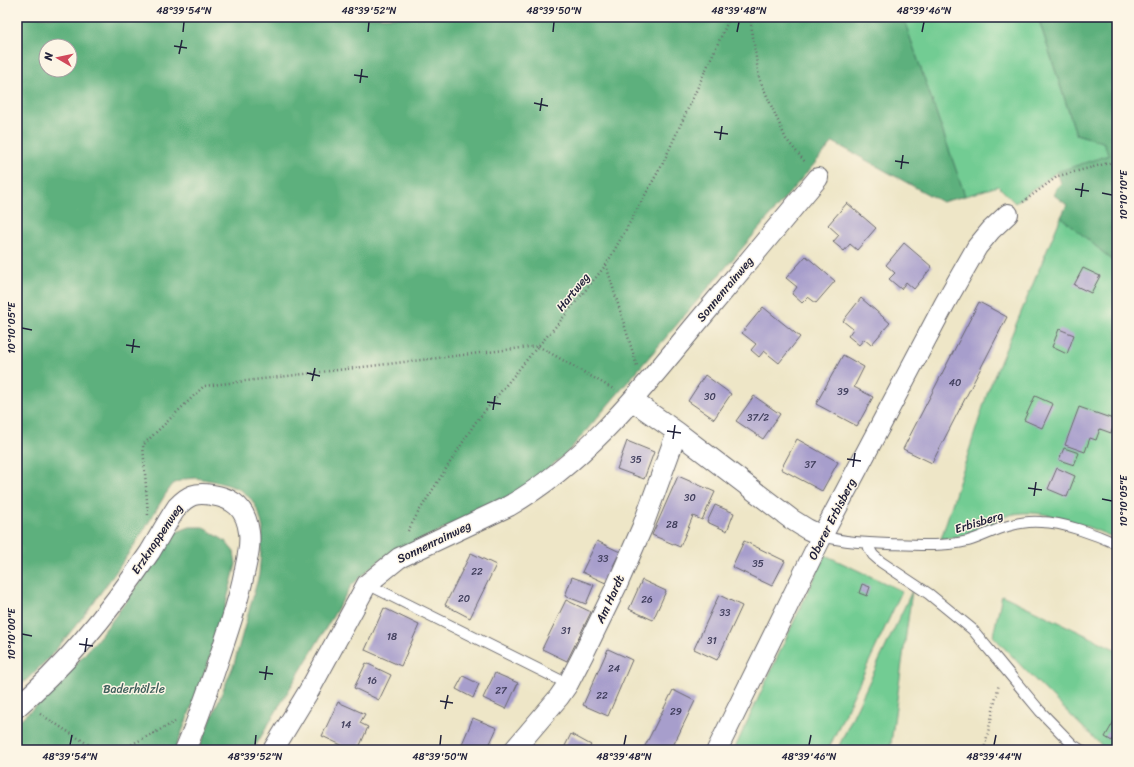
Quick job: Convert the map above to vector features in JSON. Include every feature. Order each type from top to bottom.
[{"type":"street","name":"Sonnenrainweg","points":[[273,750],[310,689],[367,584],[399,558],[509,506],[529,494],[540,487],[575,457],[605,429],[638,394],[818,178]]},
{"type":"street","name":"Oberer Erbisberg","points":[[717,750],[822,536],[942,310],[977,247],[991,230],[1008,214]]},
{"type":"street","points":[[638,394],[677,432],[791,519],[822,536]]},
{"type":"street","name":"Am Hardt","points":[[514,750],[568,684],[614,592],[642,528],[677,432]]},
{"type":"street","name":"Erzknappenweg","points":[[26,709],[36,689],[68,657],[96,624],[133,575],[151,550],[177,507],[188,497],[200,494],[218,496],[228,499],[243,511],[250,532],[250,546],[235,610],[197,720],[185,750]]},
{"type":"lane","name":"Erbisberg","points":[[822,536],[839,540],[869,543],[927,545],[957,543],[979,538],[1002,528],[1017,524],[1051,522],[1117,544]]},
{"type":"lane","points":[[869,543],[869,548],[873,555],[881,562],[929,594],[972,629],[1040,710],[1073,745],[1081,750]]},
{"type":"lane","points":[[367,584],[568,684]]},
{"type":"path","name":"Hartweg","points":[[399,558],[406,534],[415,518],[475,423],[606,265],[663,163],[730,17]]},
{"type":"path","points":[[750,17],[759,78],[786,140],[818,178]]},
{"type":"path","points":[[1008,214],[1058,176],[1117,161]]},
{"type":"path","points":[[606,265],[638,394]]},
{"type":"path","points":[[148,520],[143,445],[204,386],[538,346],[638,394]]},
{"type":"path","points":[[984,750],[997,690],[1004,666]]},
{"type":"path","points":[[26,709],[97,750]]},
{"type":"path","points":[[122,750],[175,722]]},
{"type":"green space","points":[[17,17],[903,17],[965,196],[942,202],[833,142],[567,453],[517,494],[383,558],[351,586],[253,750],[198,750],[234,664],[259,575],[263,528],[259,513],[252,500],[241,490],[213,481],[196,478],[184,479],[173,484],[118,569],[82,618],[48,659],[17,689]]},
{"type":"green space","points":[[903,17],[1038,17],[1076,134],[1103,142],[1109,155],[1057,172],[1015,203],[998,186],[965,196]]},
{"type":"green space","points":[[1038,17],[1117,17],[1117,264],[1061,217],[1067,205],[1054,195],[1056,188],[1061,183],[1057,172],[1109,155],[1103,142],[1076,134]]},
{"type":"green space","points":[[1061,217],[1117,264],[1117,539],[1065,519],[1036,513],[1022,513],[1001,518],[975,533],[941,539],[988,391]]},
{"type":"green space","name":"Baderhölzle","points":[[190,527],[203,527],[225,541],[234,552],[236,564],[221,623],[205,672],[175,750],[17,750],[17,722],[43,700],[101,635],[174,533]]},
{"type":"green space","points":[[825,555],[902,591],[828,750],[734,750]]},
{"type":"green space","points":[[912,591],[890,750],[837,750]]},
{"type":"green space","points":[[1002,595],[1117,650],[1117,750],[1106,750],[993,636]]},
{"type":"building","points":[[847,203],[876,228],[857,250],[850,244],[844,251],[833,242],[839,235],[828,225]]},
{"type":"building","points":[[904,243],[932,267],[914,289],[906,282],[901,289],[889,279],[895,273],[886,265]]},
{"type":"building","points":[[806,256],[835,281],[816,303],[808,297],[802,303],[792,294],[797,287],[786,278]]},
{"type":"building","points":[[1083,268],[1100,276],[1091,293],[1074,285]]},
{"type":"building","points":[[861,298],[890,323],[871,345],[864,339],[859,345],[848,336],[853,329],[843,321]]},
{"type":"building","points":[[979,302],[1007,317],[932,463],[903,449]]},
{"type":"building","points":[[763,307],[800,337],[779,363],[764,351],[759,357],[751,350],[756,344],[742,333]]},
{"type":"building","points":[[1059,329],[1074,335],[1067,354],[1052,347]]},
{"type":"building","points":[[843,355],[864,367],[854,387],[873,397],[857,426],[816,404]]},
{"type":"building","points":[[705,375],[731,394],[714,419],[688,401]]},
{"type":"building","points":[[754,396],[780,414],[763,439],[736,421]]},
{"type":"building","points":[[1035,396],[1053,404],[1042,428],[1024,420]]},
{"type":"building","points":[[1079,407],[1116,420],[1111,433],[1100,429],[1096,440],[1090,438],[1085,452],[1065,445]]},
{"type":"building","points":[[797,439],[838,462],[822,491],[781,469]]},
{"type":"building","points":[[627,441],[654,452],[644,479],[617,469]]},
{"type":"building","points":[[1064,448],[1079,453],[1074,465],[1059,460]]},
{"type":"building","points":[[1057,468],[1075,476],[1067,497],[1048,489]]},
{"type":"building","points":[[678,476],[715,492],[702,520],[693,516],[680,547],[652,535]]},
{"type":"building","points":[[715,505],[734,513],[727,531],[707,522]]},
{"type":"building","points":[[597,541],[620,552],[613,566],[618,568],[610,585],[582,572]]},
{"type":"building","points":[[744,541],[785,561],[772,586],[732,567]]},
{"type":"building","points":[[471,553],[496,565],[470,618],[445,605]]},
{"type":"building","points":[[572,577],[594,585],[586,604],[565,596]]},
{"type":"building","points":[[642,580],[666,591],[653,620],[629,609]]},
{"type":"building","points":[[862,584],[870,587],[867,596],[859,593]]},
{"type":"building","points":[[719,595],[742,606],[717,660],[694,649]]},
{"type":"building","points":[[566,600],[591,612],[567,661],[542,649]]},
{"type":"building","points":[[384,608],[419,625],[401,666],[365,650]]},
{"type":"building","points":[[608,649],[632,660],[608,716],[583,705]]},
{"type":"building","points":[[366,663],[391,675],[379,700],[354,688]]},
{"type":"building","points":[[495,673],[518,683],[506,709],[483,698]]},
{"type":"building","points":[[463,676],[479,684],[473,698],[456,689]]},
{"type":"building","points":[[673,690],[695,701],[671,750],[643,750]]},
{"type":"building","points":[[338,702],[365,714],[360,723],[368,727],[358,750],[352,750],[322,736]]},
{"type":"building","points":[[1117,716],[1117,732],[1112,741],[1105,737]]},
{"type":"building","points":[[473,718],[497,728],[487,750],[475,750],[462,744]]},
{"type":"building","points":[[571,734],[591,745],[588,750],[563,750]]}]
